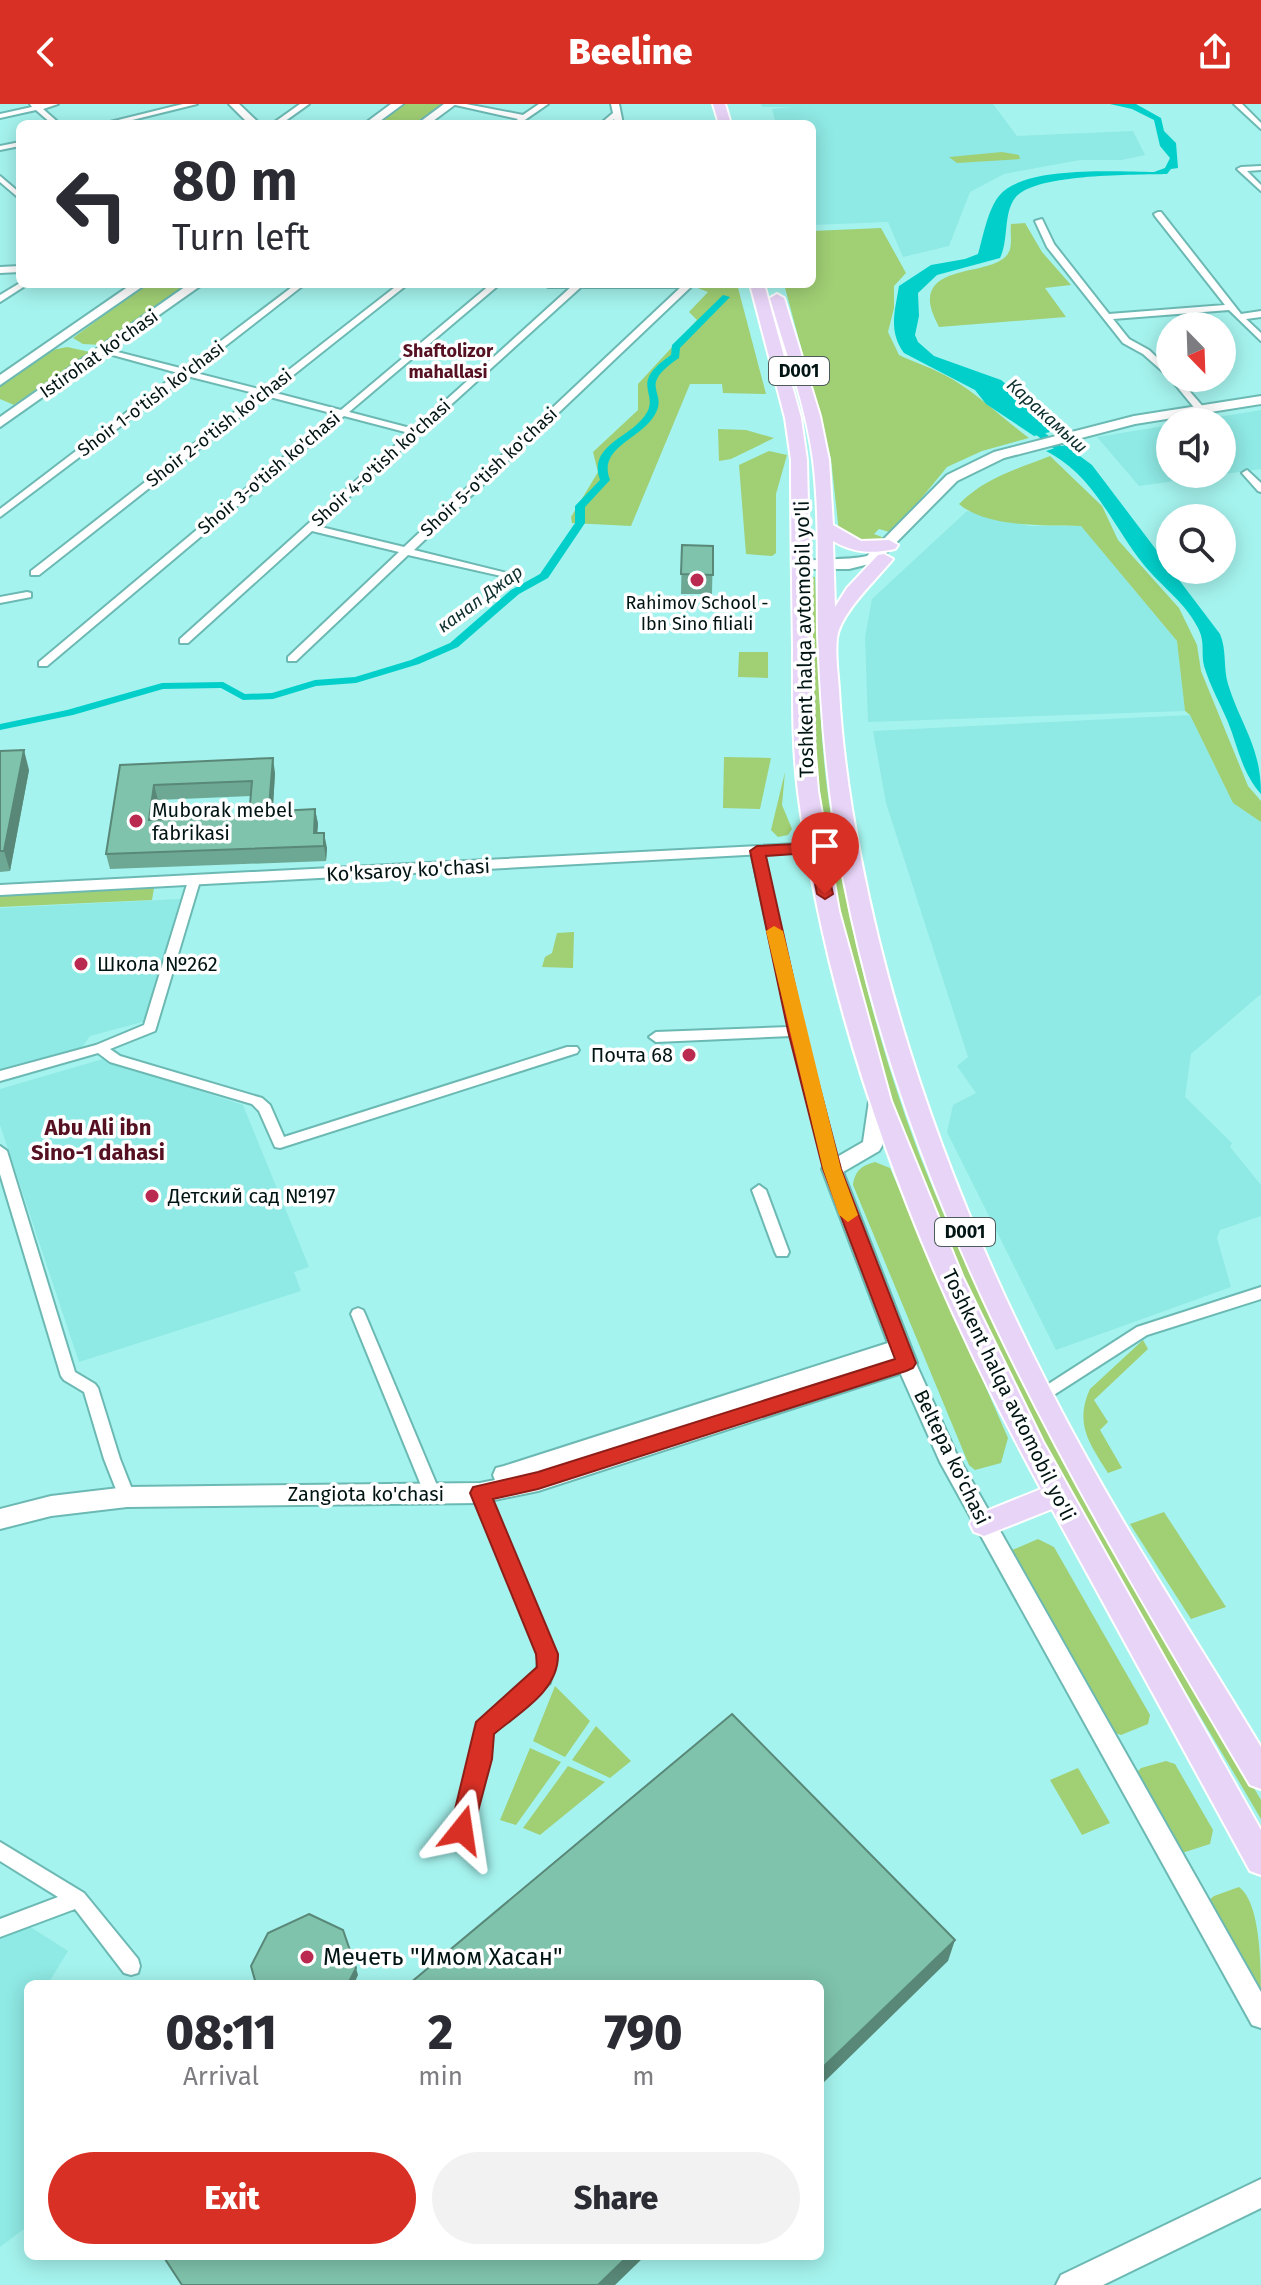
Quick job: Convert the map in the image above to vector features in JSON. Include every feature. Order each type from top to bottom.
[{"type":"highway","name":"Toshkent halqa avtomobil yo'li","points":[[758,288],[793,418],[799,460],[804,749],[816,848],[848,993],[879,1101],[901,1162],[951,1278],[1057,1495],[1261,1860]]},
{"type":"highway","name":"Toshkent halqa avtomobil yo'li","points":[[774,288],[812,416],[821,460],[833,733],[840,803],[883,1000],[928,1142],[984,1276],[1041,1396],[1093,1491],[1261,1775]]},
{"type":"highway","points":[[799,460],[821,460]]},
{"type":"highway","points":[[825,527],[854,545],[887,552],[853,592],[829,634]]},
{"type":"highway","points":[[984,1524],[1057,1495]]},
{"type":"main road","points":[[375,120],[398,104]]},
{"type":"main road","points":[[428,120],[453,104]]},
{"type":"main road","name":"Istirohat ko'chasi","points":[[0,381],[134,288]]},
{"type":"main road","name":"Istirohat ko'chasi","points":[[0,423],[191,288]]},
{"type":"main road","points":[[59,341],[73,344]]},
{"type":"main road","points":[[88,348],[102,351]]},
{"type":"main road","points":[[1207,408],[1261,400]]},
{"type":"main road","points":[[0,404],[17,412]]},
{"type":"main road","points":[[802,569],[861,569],[887,552],[934,493],[952,478],[986,460],[1156,418]]},
{"type":"main road","points":[[872,1146],[879,1101]]},
{"type":"main road","points":[[832,1169],[872,1146]]},
{"type":"main road","points":[[872,1146],[901,1162]]},
{"type":"main road","name":"Beltepa ko'chasi","points":[[832,1169],[903,1355]]},
{"type":"main road","name":"Zangiota ko'chasi","points":[[431,1488],[541,1465],[903,1355]]},
{"type":"main road","name":"Zangiota ko'chasi","points":[[0,1507],[73,1491],[431,1488],[480,1493],[538,1481],[903,1355]]},
{"type":"main road","name":"Zangiota ko'chasi","points":[[0,1519],[124,1491]]},
{"type":"main road","points":[[1071,2285],[1261,2193]]},
{"type":"street","points":[[0,116],[54,104]]},
{"type":"street","points":[[123,120],[193,104]]},
{"type":"street","points":[[234,104],[251,120]]},
{"type":"street","points":[[282,120],[305,104]]},
{"type":"street","points":[[453,104],[524,118]]},
{"type":"street","points":[[521,120],[544,104]]},
{"type":"street","points":[[1238,104],[1261,127]]},
{"type":"street","points":[[36,106],[52,120]]},
{"type":"street","points":[[157,112],[164,120]]},
{"type":"street","points":[[1261,168],[1241,169],[1261,189]]},
{"type":"street","points":[[2,182],[15,177]]},
{"type":"street","points":[[1158,214],[1239,317],[1261,338]]},
{"type":"street","points":[[1039,221],[1050,245],[1126,341],[1146,352],[1156,362]]},
{"type":"street","points":[[0,299],[18,288]]},
{"type":"street","name":"Shoir 1-o'tish ko'chasi","points":[[0,514],[296,288]]},
{"type":"street","name":"Shoir 2-o'tish ko'chasi","points":[[35,573],[399,288]]},
{"type":"street","name":"Shoir 3-o'tish ko'chasi","points":[[43,664],[491,288]]},
{"type":"street","name":"Shoir 4-o'tish ko'chasi","points":[[184,641],[575,288]]},
{"type":"street","name":"Shoir 5-o'tish ko'chasi","points":[[292,659],[685,288]]},
{"type":"street","points":[[1108,317],[1231,307]]},
{"type":"street","points":[[1239,317],[1261,314]]},
{"type":"street","points":[[102,351],[416,432]]},
{"type":"street","points":[[1185,392],[1199,408]]},
{"type":"street","points":[[1247,473],[1261,489]]},
{"type":"street","points":[[310,527],[511,577]]},
{"type":"street","points":[[0,600],[27,595]]},
{"type":"street","name":"Ko'ksaroy ko'chasi","points":[[0,890],[816,848]]},
{"type":"street","name":"Beltepa ko'chasi","points":[[757,851],[796,1031],[832,1169]]},
{"type":"street","points":[[0,1076],[100,1048],[150,1028],[194,881]]},
{"type":"street","points":[[656,1037],[796,1031]]},
{"type":"street","points":[[100,1048],[115,1059],[257,1101],[265,1108],[280,1143],[572,1050]]},
{"type":"street","points":[[0,1151],[69,1376],[90,1388],[124,1491]]},
{"type":"street","points":[[759,1190],[782,1252]]},
{"type":"street","points":[[1041,1396],[1142,1331],[1261,1293]]},
{"type":"street","points":[[358,1314],[431,1488]]},
{"type":"street","name":"Beltepa ko'chasi","points":[[903,1355],[947,1456],[1261,2016]]},
{"type":"street","points":[[462,1830],[481,1759],[484,1729],[544,1678],[548,1667],[547,1654],[480,1493]]},
{"type":"street","points":[[0,1851],[78,1899],[131,1966]]},
{"type":"street","points":[[0,1928],[78,1899]]},
{"type":"shaded area","points":[[761,104],[993,104],[1017,136],[1133,131],[1145,155],[1122,160],[1080,160],[1004,174],[970,192],[949,246],[903,257],[888,222],[816,225],[816,120],[775,120],[772,109],[792,107],[762,107]]},
{"type":"shaded area","points":[[1110,104],[1136,104],[1161,118],[1164,131],[1176,143],[1178,168],[1171,169],[1167,174],[1063,180],[1026,190],[1011,204],[1000,258],[937,275],[918,293],[919,316],[915,335],[918,342],[934,356],[1001,380],[1036,409],[1050,432],[1034,436],[986,404],[975,390],[904,353],[894,329],[899,286],[931,265],[978,254],[992,208],[999,196],[1011,186],[1028,179],[1072,172],[1154,172],[1165,168],[1170,158],[1160,146],[1154,120],[1132,109]]},
{"type":"shaded area","points":[[1261,410],[1261,469],[1236,472],[1236,414]]},
{"type":"shaded area","points":[[1156,427],[1156,484],[1139,486],[1097,437]]},
{"type":"shaded area","points":[[1065,445],[1092,465],[1156,550],[1156,578],[1132,549],[1090,487],[1063,461],[1046,451]]},
{"type":"shaded area","points":[[967,511],[1029,526],[1081,526],[1177,641],[1185,711],[868,722],[865,637],[872,599]]},
{"type":"shaded area","points":[[1162,584],[1182,584],[1220,634],[1228,684],[1258,762],[1261,794],[1245,769],[1209,681],[1201,635],[1181,604]]},
{"type":"shaded area","points":[[1190,715],[1233,803],[1261,822],[1261,994],[1191,1054],[1185,1097],[1232,1143],[1230,1147],[1261,1185],[1261,1216],[1220,1230],[1217,1238],[1231,1287],[1056,1350],[947,1132],[953,1105],[976,1093],[957,1066],[968,1057],[886,803],[873,731]]},
{"type":"shaded area","name":"Школа №262","points":[[180,899],[146,1021],[90,1036],[82,1047],[0,1070],[0,908]]},
{"type":"shaded area","name":"Детский сад №197","points":[[103,1059],[243,1105],[309,1267],[294,1272],[301,1291],[79,1362],[0,1125],[0,1089]]},
{"type":"shaded area","points":[[29,1926],[68,1951],[50,1980],[24,1980],[24,2229],[0,2247],[0,1937]]},
{"type":"green space","points":[[403,104],[442,104],[420,120],[380,120]]},
{"type":"green space","points":[[1002,152],[1019,155],[1020,159],[957,163],[949,157]]},
{"type":"green space","points":[[1025,223],[1042,252],[1071,285],[1045,288],[1066,317],[939,327],[930,302],[934,287],[955,274],[1004,258],[1011,246],[1011,224]]},
{"type":"green space","points":[[881,228],[906,273],[894,286],[894,308],[888,332],[899,355],[962,385],[1029,438],[982,451],[947,467],[893,533],[879,529],[874,534],[887,539],[867,544],[839,532],[831,459],[785,288],[816,288],[816,231]]},
{"type":"green space","points":[[141,288],[183,288],[103,345],[83,344],[73,338]]},
{"type":"green space","points":[[698,288],[738,288],[766,394],[723,393],[722,384],[690,384],[631,526],[572,523],[571,517],[598,472],[593,452],[638,410],[638,384],[697,320],[689,312],[708,292]]},
{"type":"green space","points":[[67,347],[90,352],[14,405],[0,399],[0,386],[52,350]]},
{"type":"green space","points":[[718,429],[746,430],[774,438],[731,459],[719,461]]},
{"type":"green space","points":[[769,451],[787,455],[776,494],[776,553],[772,556],[746,554],[739,465]]},
{"type":"green space","points":[[1050,456],[1102,506],[1118,540],[1179,608],[1197,645],[1201,671],[1248,786],[1261,801],[1261,822],[1233,803],[1190,715],[1185,711],[1177,641],[1081,526],[1000,521],[971,512],[959,504],[990,481]]},
{"type":"green space","points":[[809,577],[815,577],[824,756],[838,860],[869,998],[911,1132],[962,1256],[1040,1415],[1126,1571],[1261,1800],[1261,1819],[1055,1463],[1007,1372],[922,1185],[876,1055],[841,917],[819,783]]},
{"type":"green space","points":[[739,652],[768,652],[768,678],[738,677]]},
{"type":"green space","points":[[724,757],[771,758],[760,809],[723,808]]},
{"type":"green space","points":[[785,772],[782,805],[792,829],[788,835],[778,837],[771,830]]},
{"type":"green space","points":[[154,888],[152,900],[0,907],[0,896]]},
{"type":"green space","points":[[574,932],[573,968],[542,967],[545,957],[552,953],[557,933]]},
{"type":"green space","points":[[875,1162],[890,1168],[1008,1438],[1001,1463],[975,1470],[969,1465],[853,1185],[860,1170]]},
{"type":"green space","points":[[1143,1340],[1148,1349],[1094,1400],[1108,1422],[1100,1430],[1122,1468],[1108,1473],[1086,1433],[1085,1401],[1090,1389]]},
{"type":"green space","points":[[1164,1512],[1226,1607],[1191,1619],[1130,1524]]},
{"type":"green space","points":[[1038,1539],[1054,1547],[1150,1715],[1148,1724],[1121,1735],[1115,1733],[1010,1551]]},
{"type":"green space","points":[[555,1686],[590,1721],[565,1757],[533,1741]]},
{"type":"green space","points":[[596,1726],[631,1761],[610,1778],[572,1760]]},
{"type":"green space","points":[[530,1748],[561,1762],[516,1825],[500,1820]]},
{"type":"green space","points":[[1166,1761],[1175,1764],[1213,1830],[1210,1844],[1182,1853],[1135,1774],[1141,1768]]},
{"type":"green space","points":[[568,1766],[605,1782],[540,1835],[523,1828]]},
{"type":"green space","points":[[1078,1768],[1110,1823],[1082,1835],[1050,1780]]},
{"type":"green space","points":[[1239,1887],[1252,1907],[1256,1921],[1261,1999],[1208,1901]]},
{"type":"building","points":[[682,545],[713,546],[713,575],[681,574]]},
{"type":"building","points":[[24,750],[4,851],[0,851],[0,751]]},
{"type":"building","points":[[273,758],[269,807],[280,807],[279,811],[315,809],[314,833],[324,833],[324,846],[106,854],[120,765]],"holes":[[[252,781],[249,816],[149,820],[154,785]]]},
{"type":"building","points":[[732,1714],[955,1940],[824,2066],[824,1980],[414,1980]]},
{"type":"building","name":"Мечеть \"Имом Хасан\"","points":[[309,1914],[343,1930],[356,1968],[350,1980],[255,1980],[251,1966],[268,1933]]},
{"type":"building","points":[[166,2260],[624,2260],[598,2285],[182,2285]]},
{"type":"waterway","name":"канал Джар","points":[[0,727],[69,713],[162,686],[223,685],[243,697],[273,696],[315,683],[356,680],[415,662],[454,645],[515,592],[544,576],[580,523],[580,506],[605,480],[601,469],[607,451],[634,433],[651,414],[655,405],[651,378],[661,366],[676,356],[675,347],[726,297]]},
{"type":"waterway","name":"Каракамыш","points":[[1028,424],[1071,458]]},
{"type":"slow traffic","points":[[774,931],[796,1031],[832,1169],[848,1215]]},
{"type":"place","name":"Rahimov School - Ibn Sino filiali","points":[[697,580]]},
{"type":"place","name":"Muborak mebel fabrikasi","points":[[136,821]]},
{"type":"place","name":"Школа №262","points":[[81,964]]},
{"type":"place","name":"Почта 68","points":[[689,1055]]},
{"type":"place","name":"Детский сад №197","points":[[152,1196]]},
{"type":"place","name":"Мечеть \"Имом Хасан\"","points":[[307,1957]]},
{"type":"district","name":"Shaftolizor mahallasi","points":[[448,361]]},
{"type":"district","name":"Abu Ali ibn Sino-1 dahasi","points":[[98,1140]]},
{"type":"route","points":[[462,1830],[481,1759],[484,1729],[544,1678],[548,1667],[547,1654],[480,1493],[538,1481],[906,1363],[832,1169],[796,1031],[757,851],[816,848],[825,894]]}]
